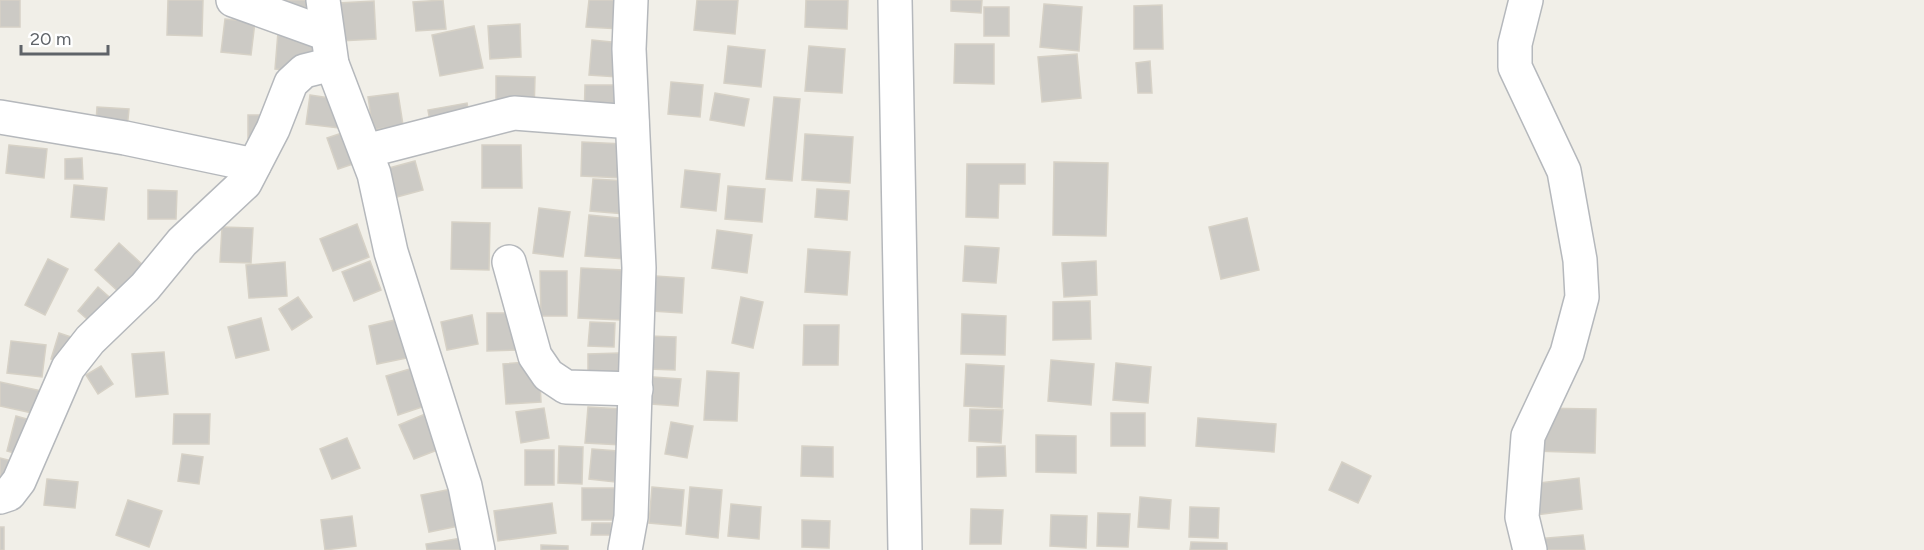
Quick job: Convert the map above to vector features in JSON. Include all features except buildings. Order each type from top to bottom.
[{"type":"street","points":[[233,0],[329,49]]},
{"type":"street","points":[[324,0],[329,49],[374,174],[391,252],[465,486],[478,550]]},
{"type":"street","points":[[625,550],[631,517],[639,268],[629,49],[632,0]]},
{"type":"street","points":[[895,0],[905,550]]},
{"type":"street","points":[[1526,0],[1515,44],[1515,67],[1564,171],[1580,260],[1582,297],[1567,353],[1528,436],[1521,517],[1530,550]]},
{"type":"street","points":[[0,497],[9,494],[19,481],[68,368],[90,340],[145,287],[182,242],[245,183],[273,129],[291,83],[329,49]]},
{"type":"street","points":[[366,151],[514,113],[632,122]]},
{"type":"street","points":[[0,117],[125,138],[254,165]]},
{"type":"street","points":[[509,262],[535,356],[548,375],[566,387],[636,389]]}]
